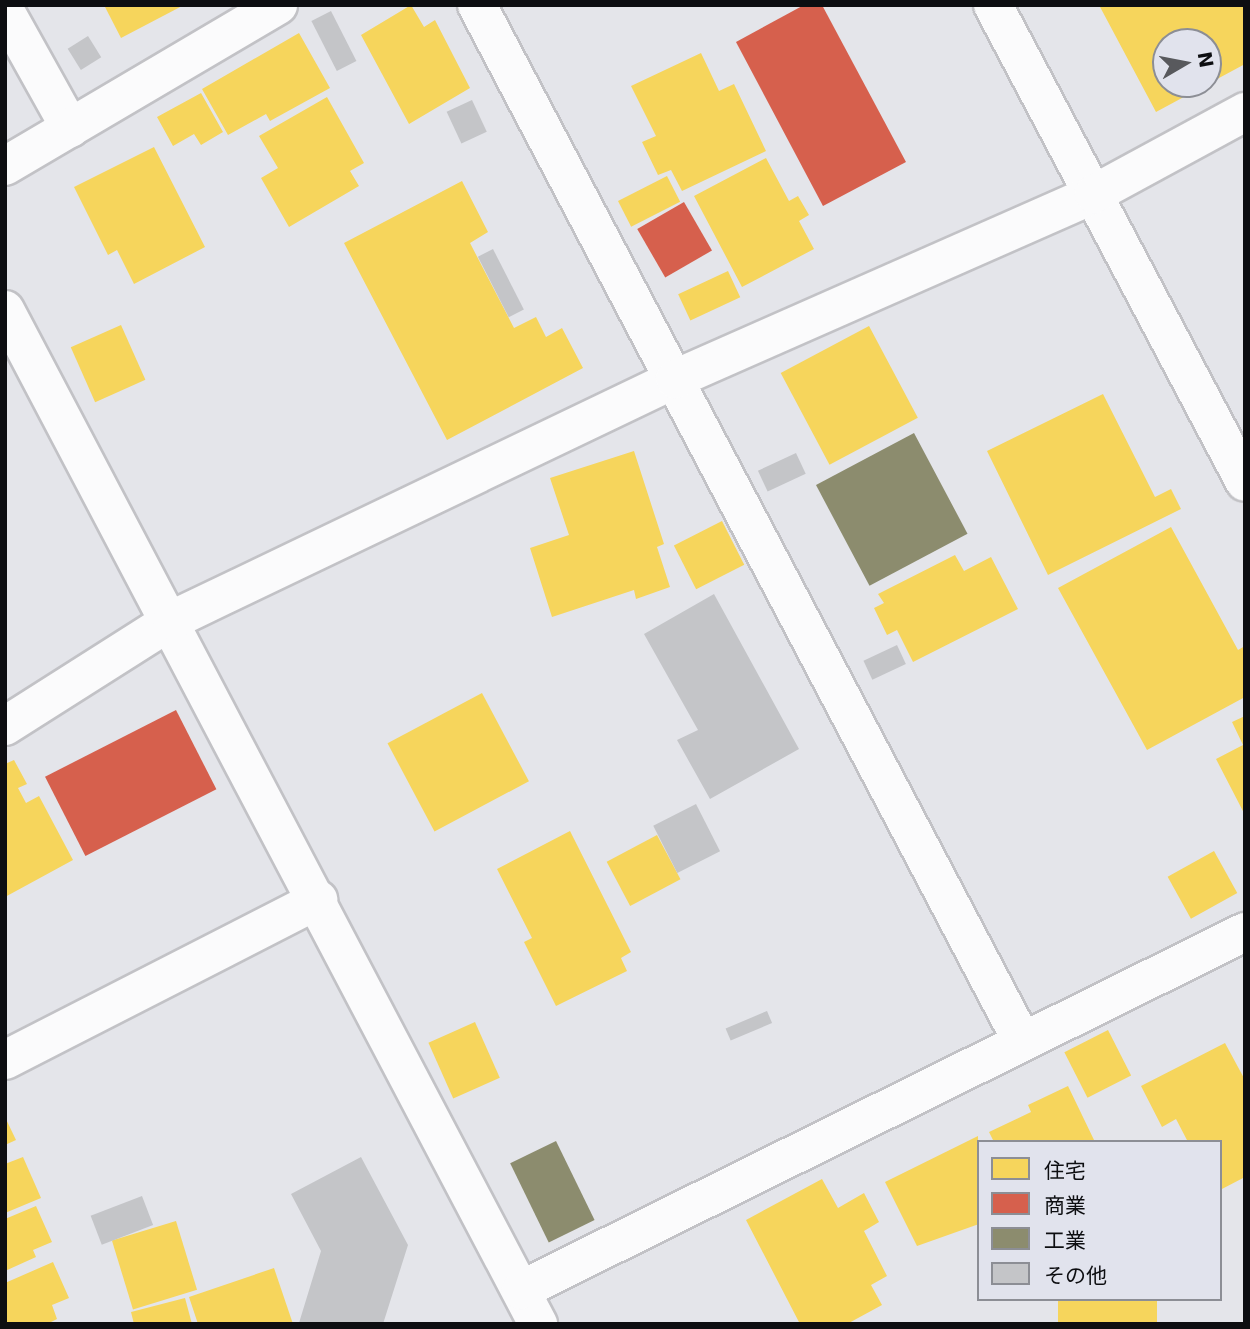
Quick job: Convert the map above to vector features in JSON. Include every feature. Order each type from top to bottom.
[{"type":"street","points":[[5,166],[278,5]]},
{"type":"street","points":[[477,5],[1021,1039]]},
{"type":"street","points":[[992,5],[1245,482]]},
{"type":"street","points":[[5,11],[70,128]]},
{"type":"street","points":[[5,726],[172,620],[675,379],[1094,194],[1245,112]]},
{"type":"street","points":[[5,310],[172,620],[538,1324]]},
{"type":"street","points":[[5,1060],[318,900]]},
{"type":"street","points":[[521,1290],[1021,1039],[1245,932]]},
{"type":"building: 住宅","points":[[104,5],[184,5],[121,38]]},
{"type":"building: 住宅","points":[[411,5],[424,27],[435,20],[470,88],[409,124],[361,35]]},
{"type":"building: 住宅","points":[[1099,5],[1245,5],[1245,64],[1222,76],[1222,28],[1152,28],[1152,98],[1182,98],[1156,112]]},
{"type":"building: 住宅","points":[[299,33],[330,88],[270,121],[266,114],[228,135],[202,89]]},
{"type":"building: 住宅","points":[[701,53],[719,91],[734,84],[766,151],[682,191],[671,170],[658,175],[642,142],[656,136],[631,86]]},
{"type":"building: 住宅","points":[[201,93],[223,132],[201,145],[194,134],[173,146],[157,117]]},
{"type":"building: 住宅","points":[[327,97],[364,163],[350,171],[359,186],[289,227],[261,178],[278,168],[259,136]]},
{"type":"building: 住宅","points":[[154,147],[205,247],[134,284],[117,250],[108,255],[74,187]]},
{"type":"building: 住宅","points":[[766,158],[789,201],[798,196],[809,215],[799,221],[814,249],[742,287],[694,196]]},
{"type":"building: 住宅","points":[[667,176],[680,202],[631,227],[618,201]]},
{"type":"building: 住宅","points":[[462,181],[488,232],[470,243],[514,328],[536,317],[546,337],[562,328],[583,368],[447,440],[344,243]]},
{"type":"building: 住宅","points":[[728,271],[740,297],[690,321],[678,294]]},
{"type":"building: 住宅","points":[[121,325],[145,380],[95,402],[71,347]]},
{"type":"building: 住宅","points":[[869,326],[918,418],[830,465],[781,373]]},
{"type":"building: 住宅","points":[[1103,394],[1155,497],[1171,489],[1181,509],[1048,575],[987,451]]},
{"type":"building: 住宅","points":[[634,451],[664,544],[657,547],[670,587],[636,599],[634,590],[552,617],[530,548],[569,535],[550,478]]},
{"type":"building: 住宅","points":[[722,521],[744,565],[696,589],[674,546]]},
{"type":"building: 住宅","points":[[1171,527],[1238,650],[1245,646],[1245,697],[1147,750],[1058,588]]},
{"type":"building: 住宅","points":[[955,555],[964,571],[991,557],[1018,609],[913,662],[897,630],[887,635],[874,608],[884,603],[878,594]]},
{"type":"building: 住宅","points":[[482,693],[529,781],[434,832],[388,743]]},
{"type":"building: 住宅","points":[[1245,716],[1245,815],[1216,759],[1243,745],[1232,722]]},
{"type":"building: 住宅","points":[[14,760],[27,784],[18,788],[26,803],[39,796],[73,860],[5,897],[5,764]]},
{"type":"building: 住宅","points":[[570,831],[631,952],[621,958],[627,971],[556,1006],[524,942],[532,938],[497,869]]},
{"type":"building: 住宅","points":[[657,835],[680,879],[630,906],[607,862]]},
{"type":"building: 住宅","points":[[1214,851],[1237,893],[1191,919],[1168,877]]},
{"type":"building: 住宅","points":[[475,1022],[500,1078],[453,1098],[428,1043]]},
{"type":"building: 住宅","points":[[1108,1030],[1131,1075],[1087,1098],[1064,1052]]},
{"type":"building: 住宅","points":[[1225,1043],[1245,1080],[1245,1177],[1222,1189],[1222,1140],[1187,1140],[1176,1119],[1162,1127],[1141,1086]]},
{"type":"building: 住宅","points":[[1068,1086],[1094,1140],[993,1140],[989,1132],[1031,1112],[1028,1105]]},
{"type":"building: 住宅","points":[[5,1117],[16,1140],[5,1145]]},
{"type":"building: 住宅","points":[[978,1136],[977,1225],[917,1246],[885,1182]]},
{"type":"building: 住宅","points":[[23,1157],[41,1198],[5,1213],[5,1164]]},
{"type":"building: 住宅","points":[[822,1179],[838,1208],[864,1193],[879,1222],[864,1231],[887,1276],[871,1285],[882,1305],[847,1324],[800,1324],[746,1220]]},
{"type":"building: 住宅","points":[[36,1206],[52,1242],[33,1250],[36,1257],[5,1271],[5,1219]]},
{"type":"building: 住宅","points":[[176,1221],[197,1290],[133,1309],[112,1241]]},
{"type":"building: 住宅","points":[[53,1262],[69,1298],[52,1305],[57,1319],[47,1324],[5,1324],[5,1283]]},
{"type":"building: 住宅","points":[[274,1268],[293,1324],[198,1324],[189,1297]]},
{"type":"building: 住宅","points":[[185,1298],[192,1324],[134,1324],[131,1312]]},
{"type":"building: 住宅","points":[[1058,1301],[1157,1301],[1157,1324],[1058,1324]]},
{"type":"building: 商業","points":[[804,5],[822,5],[906,162],[823,206],[736,42]]},
{"type":"building: 商業","points":[[684,202],[712,250],[665,277],[637,229]]},
{"type":"building: 商業","points":[[176,710],[216,789],[85,856],[45,777]]},
{"type":"building: 工業","points":[[914,433],[968,534],[870,586],[816,485]]},
{"type":"building: 工業","points":[[556,1141],[595,1220],[549,1242],[510,1163]]},
{"type":"building: その他","points":[[331,11],[356,61],[337,71],[311,21]]},
{"type":"building: その他","points":[[88,36],[101,57],[81,70],[68,49]]},
{"type":"building: その他","points":[[472,100],[487,132],[461,144],[447,112]]},
{"type":"building: その他","points":[[493,249],[524,310],[509,317],[478,257]]},
{"type":"building: その他","points":[[796,453],[806,474],[768,492],[758,471]]},
{"type":"building: その他","points":[[714,594],[799,749],[710,799],[677,740],[698,730],[644,634]]},
{"type":"building: その他","points":[[897,645],[906,664],[872,680],[863,661]]},
{"type":"building: その他","points":[[696,804],[720,851],[677,873],[653,826]]},
{"type":"building: その他","points":[[767,1011],[772,1023],[731,1041],[726,1029]]},
{"type":"building: その他","points":[[361,1157],[408,1245],[383,1324],[299,1323],[321,1251],[291,1194]]},
{"type":"building: その他","points":[[142,1196],[153,1225],[102,1245],[91,1216]]}]
